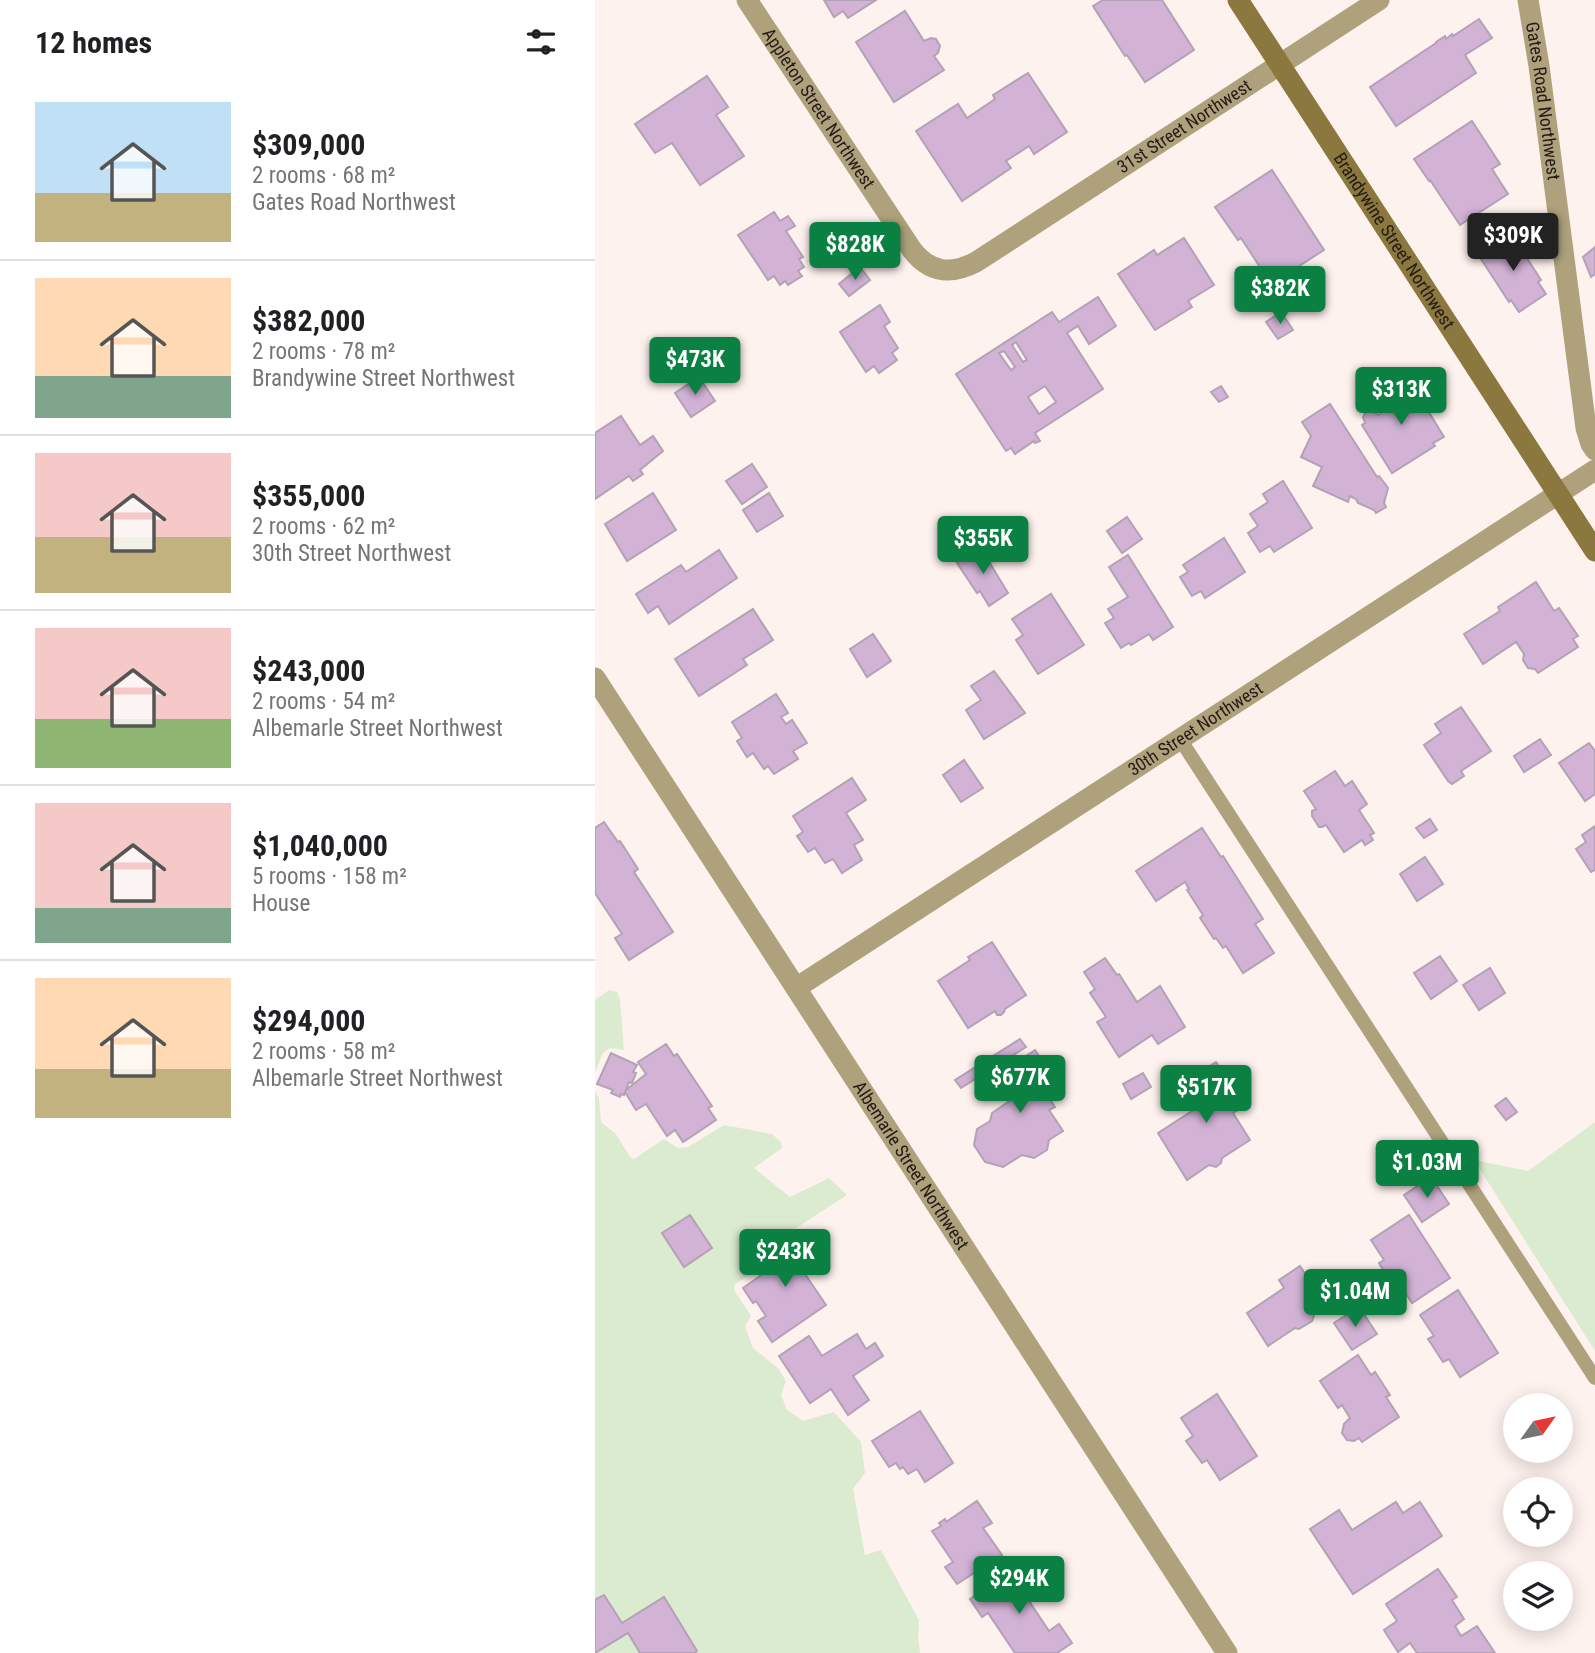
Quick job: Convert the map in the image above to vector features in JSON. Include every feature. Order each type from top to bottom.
[{"type":"street","name":"Appleton Street Northwest","points":[[747,0],[918,257],[929,266],[950,270],[964,268],[988,254]]},
{"type":"street","name":"Brandywine Street Northwest","points":[[1238,0],[1595,551]]},
{"type":"street","name":"31st Street Northwest","points":[[988,254],[1379,0]]},
{"type":"street","name":"Gates Road Northwest","points":[[1528,0],[1543,91],[1586,428],[1595,450]]},
{"type":"street","name":"30th Street Northwest","points":[[796,988],[1595,470]]},
{"type":"street","name":"Albemarle Street Northwest","points":[[595,678],[1227,1653]]},
{"type":"lane","points":[[1180,739],[1595,1378]]},
{"type":"green space","points":[[609,990],[617,992],[620,1000],[624,1050],[610,1048],[603,1053],[595,1072],[595,1000]]},
{"type":"green space","points":[[595,1091],[599,1099],[601,1122],[616,1134],[634,1159],[664,1139],[678,1148],[688,1147],[724,1125],[772,1134],[781,1142],[782,1148],[754,1168],[790,1197],[829,1178],[847,1195],[751,1257],[757,1270],[735,1284],[734,1290],[751,1316],[745,1326],[753,1348],[778,1368],[786,1381],[781,1395],[787,1410],[803,1421],[834,1412],[861,1442],[865,1473],[853,1489],[865,1555],[881,1550],[919,1620],[920,1653],[595,1653]]},
{"type":"green space","points":[[1595,1122],[1595,1351],[1474,1160],[1528,1171]]},
{"type":"building","points":[[824,0],[876,0],[848,18],[843,11],[834,17]]},
{"type":"building","points":[[1103,0],[1162,0],[1194,50],[1145,82],[1093,6]]},
{"type":"building","points":[[905,11],[924,41],[936,39],[940,46],[934,56],[944,70],[894,102],[856,42]]},
{"type":"building","points":[[1479,19],[1492,38],[1465,55],[1476,73],[1396,126],[1370,87],[1445,36],[1446,39],[1452,34],[1453,36]]},
{"type":"building","points":[[1028,73],[1067,132],[1034,154],[1029,146],[1006,161],[1011,168],[962,201],[916,131],[958,104],[967,118],[995,99],[993,95]]},
{"type":"building","points":[[707,76],[728,107],[716,115],[744,156],[700,185],[672,143],[655,153],[635,124]]},
{"type":"building","points":[[1472,121],[1500,164],[1492,169],[1508,194],[1460,225],[1414,159]]},
{"type":"building","points":[[1272,170],[1324,250],[1271,284],[1241,238],[1238,240],[1215,207]]},
{"type":"building","points":[[774,212],[780,221],[788,216],[795,226],[786,231],[803,257],[799,259],[804,267],[798,271],[802,276],[788,285],[785,281],[780,285],[774,276],[768,280],[738,235]]},
{"type":"building","points":[[1492,220],[1493,227],[1476,229],[1475,221]]},
{"type":"building","points":[[1184,238],[1214,285],[1188,301],[1192,307],[1155,330],[1118,274],[1154,250],[1157,255]]},
{"type":"building","points":[[1514,238],[1541,280],[1538,282],[1546,294],[1519,312],[1511,300],[1509,302],[1481,259],[1487,255],[1481,246],[1492,239],[1498,249]]},
{"type":"building","points":[[1595,247],[1595,274],[1591,277],[1583,257]]},
{"type":"building","points":[[860,267],[870,280],[849,296],[839,284]]},
{"type":"building","points":[[1098,297],[1116,326],[1089,344],[1078,326],[1067,333],[1103,389],[1035,433],[1040,441],[1034,441],[1015,454],[1011,448],[1006,451],[956,374],[1052,312],[1059,322]],"holes":[[[1016,342],[1027,360],[1023,362],[1012,345]],[[1004,351],[1015,367],[1011,370],[999,353]],[[1045,386],[1056,402],[1039,414],[1028,397]]]},
{"type":"building","points":[[880,305],[890,322],[884,326],[898,348],[892,353],[897,360],[879,373],[874,366],[866,372],[840,332]]},
{"type":"building","points":[[1281,312],[1293,330],[1278,339],[1266,322]]},
{"type":"building","points":[[699,377],[715,401],[691,417],[675,393]]},
{"type":"building","points":[[1403,378],[1444,437],[1433,443],[1435,446],[1392,473],[1362,425],[1365,423],[1363,417],[1366,412],[1372,411],[1378,415],[1383,409],[1375,396]]},
{"type":"building","points":[[1221,386],[1228,397],[1219,402],[1211,392]]},
{"type":"building","points":[[1330,404],[1377,477],[1379,476],[1388,488],[1384,503],[1386,507],[1376,513],[1350,496],[1348,502],[1313,486],[1322,467],[1301,457],[1311,436],[1302,422]]},
{"type":"building","points":[[621,416],[640,445],[653,436],[663,451],[640,470],[643,474],[633,481],[629,476],[595,499],[595,433]]},
{"type":"building","points":[[752,464],[767,487],[742,504],[726,481]]},
{"type":"building","points":[[1283,481],[1312,528],[1274,552],[1270,546],[1260,552],[1248,533],[1258,526],[1250,514],[1268,502],[1263,494]]},
{"type":"building","points":[[653,493],[676,530],[627,561],[605,524]]},
{"type":"building","points":[[769,493],[783,516],[757,532],[743,510]]},
{"type":"building","points":[[1127,517],[1142,539],[1122,553],[1107,531]]},
{"type":"building","points":[[1224,538],[1245,572],[1205,598],[1201,591],[1192,596],[1180,577],[1188,572],[1183,565]]},
{"type":"building","points":[[980,547],[1008,593],[989,606],[957,563]]},
{"type":"building","points":[[719,550],[737,578],[669,624],[658,606],[648,613],[636,594],[681,565],[686,572]]},
{"type":"building","points":[[1128,555],[1173,627],[1153,640],[1149,634],[1121,648],[1105,623],[1114,618],[1108,609],[1128,597],[1109,567]]},
{"type":"building","points":[[1536,582],[1554,611],[1559,608],[1578,636],[1573,639],[1578,647],[1538,673],[1535,669],[1528,668],[1523,660],[1524,654],[1516,642],[1483,664],[1464,634],[1500,611],[1498,607]]},
{"type":"building","points":[[1051,594],[1084,645],[1038,674],[1016,640],[1023,635],[1012,619]]},
{"type":"building","points":[[753,609],[773,640],[743,659],[747,665],[699,696],[675,659]]},
{"type":"building","points":[[873,634],[891,661],[867,677],[850,649]]},
{"type":"building","points":[[994,671],[1025,713],[984,739],[966,710],[981,700],[971,686]]},
{"type":"building","points":[[776,694],[788,713],[781,717],[786,724],[792,720],[807,743],[793,751],[798,759],[774,774],[768,766],[764,769],[753,753],[747,757],[737,741],[742,738],[732,722]]},
{"type":"building","points":[[1461,707],[1491,751],[1461,771],[1464,776],[1452,784],[1424,745],[1441,733],[1435,724]]},
{"type":"building","points":[[1540,739],[1551,755],[1524,772],[1514,756]]},
{"type":"building","points":[[1589,743],[1595,751],[1595,794],[1585,801],[1559,763]]},
{"type":"building","points":[[964,760],[983,788],[961,802],[943,775]]},
{"type":"building","points":[[1335,771],[1345,786],[1352,781],[1367,804],[1359,810],[1374,833],[1370,835],[1373,840],[1365,845],[1362,840],[1344,852],[1326,825],[1319,827],[1312,816],[1312,811],[1316,809],[1304,791]]},
{"type":"building","points":[[852,778],[866,800],[846,813],[863,840],[854,845],[862,860],[842,873],[833,859],[825,863],[815,848],[808,852],[797,836],[803,832],[793,816]]},
{"type":"building","points":[[1430,819],[1437,830],[1424,838],[1416,828]]},
{"type":"building","points":[[604,822],[638,869],[634,872],[673,932],[629,960],[615,938],[622,934],[595,893],[595,828]]},
{"type":"building","points":[[1595,826],[1595,870],[1591,872],[1576,849],[1586,842],[1582,835]]},
{"type":"building","points":[[1202,828],[1263,919],[1255,924],[1274,953],[1243,973],[1226,946],[1223,948],[1216,938],[1214,939],[1200,918],[1203,915],[1185,882],[1156,901],[1136,871]]},
{"type":"building","points":[[1425,857],[1443,884],[1417,901],[1400,874]]},
{"type":"building","points":[[992,942],[1026,995],[1005,1009],[1001,1015],[997,1015],[995,1011],[968,1028],[938,981]]},
{"type":"building","points":[[1440,956],[1457,981],[1431,999],[1414,973]]},
{"type":"building","points":[[1105,958],[1137,1002],[1160,986],[1185,1027],[1158,1044],[1152,1035],[1119,1057],[1097,1022],[1106,1017],[1090,993],[1095,989],[1084,972]]},
{"type":"building","points":[[1490,968],[1505,993],[1479,1010],[1463,985]]},
{"type":"building","points":[[1020,1039],[1026,1047],[961,1088],[955,1080]]},
{"type":"building","points":[[666,1044],[674,1056],[677,1054],[712,1106],[708,1108],[716,1120],[683,1142],[675,1130],[667,1136],[646,1104],[636,1110],[625,1092],[620,1097],[611,1093],[613,1090],[597,1084],[611,1053],[637,1065],[632,1083],[629,1082],[626,1090],[646,1074],[638,1062]]},
{"type":"building","points":[[1035,1050],[1052,1075],[1047,1095],[1055,1107],[1049,1110],[1063,1131],[1049,1140],[1047,1150],[1034,1158],[1022,1155],[1003,1167],[985,1162],[974,1145],[977,1129],[990,1121],[992,1113],[1011,1100],[995,1076]]},
{"type":"building","points":[[1216,1062],[1234,1089],[1223,1097],[1224,1099],[1234,1093],[1243,1107],[1233,1113],[1250,1140],[1222,1158],[1216,1167],[1209,1165],[1187,1180],[1158,1133],[1201,1105],[1186,1081]]},
{"type":"building","points":[[1143,1073],[1151,1087],[1131,1099],[1123,1084]]},
{"type":"building","points":[[1506,1098],[1517,1112],[1506,1120],[1495,1106]]},
{"type":"building","points":[[1431,1177],[1449,1204],[1422,1222],[1404,1195]]},
{"type":"building","points":[[690,1215],[712,1248],[684,1267],[662,1233]]},
{"type":"building","points":[[1409,1215],[1450,1278],[1412,1303],[1399,1283],[1393,1286],[1379,1263],[1384,1260],[1371,1240]]},
{"type":"building","points":[[795,1235],[816,1267],[805,1274],[826,1305],[772,1342],[758,1321],[766,1316],[743,1288],[767,1271],[759,1259]]},
{"type":"building","points":[[1300,1266],[1326,1306],[1315,1313],[1312,1321],[1299,1329],[1295,1328],[1268,1346],[1247,1313],[1284,1288],[1279,1280]]},
{"type":"building","points":[[1458,1290],[1498,1353],[1460,1377],[1449,1359],[1443,1362],[1428,1339],[1434,1336],[1420,1315]]},
{"type":"building","points":[[1359,1307],[1377,1334],[1352,1350],[1334,1323]]},
{"type":"building","points":[[857,1334],[866,1349],[875,1343],[883,1356],[853,1376],[869,1400],[848,1415],[831,1389],[810,1403],[779,1356],[809,1336],[822,1356]]},
{"type":"building","points":[[1358,1355],[1371,1375],[1375,1372],[1390,1395],[1386,1397],[1399,1417],[1362,1442],[1359,1438],[1354,1441],[1347,1440],[1342,1433],[1344,1424],[1350,1418],[1342,1405],[1338,1408],[1320,1381]]},
{"type":"building","points":[[1217,1394],[1257,1456],[1220,1480],[1207,1460],[1202,1463],[1186,1441],[1193,1436],[1181,1418]]},
{"type":"building","points":[[920,1411],[953,1463],[925,1482],[917,1469],[908,1474],[896,1463],[889,1467],[872,1441]]},
{"type":"building","points":[[977,1501],[992,1523],[983,1528],[1002,1555],[957,1584],[945,1567],[953,1562],[932,1531],[941,1526],[939,1523],[945,1519],[946,1522]]},
{"type":"building","points":[[1396,1502],[1403,1513],[1420,1502],[1442,1536],[1353,1594],[1310,1529],[1339,1510],[1352,1530]]},
{"type":"building","points":[[1021,1565],[1034,1585],[1023,1592],[1049,1631],[1059,1624],[1072,1643],[1057,1653],[1015,1653],[988,1613],[982,1617],[970,1599]]},
{"type":"building","points":[[1438,1569],[1457,1597],[1452,1600],[1464,1619],[1455,1626],[1461,1636],[1477,1626],[1495,1653],[1417,1653],[1410,1643],[1398,1652],[1384,1630],[1397,1621],[1386,1604]]},
{"type":"building","points":[[604,1595],[622,1623],[664,1597],[697,1651],[640,1653],[628,1633],[595,1653],[595,1600]]}]
